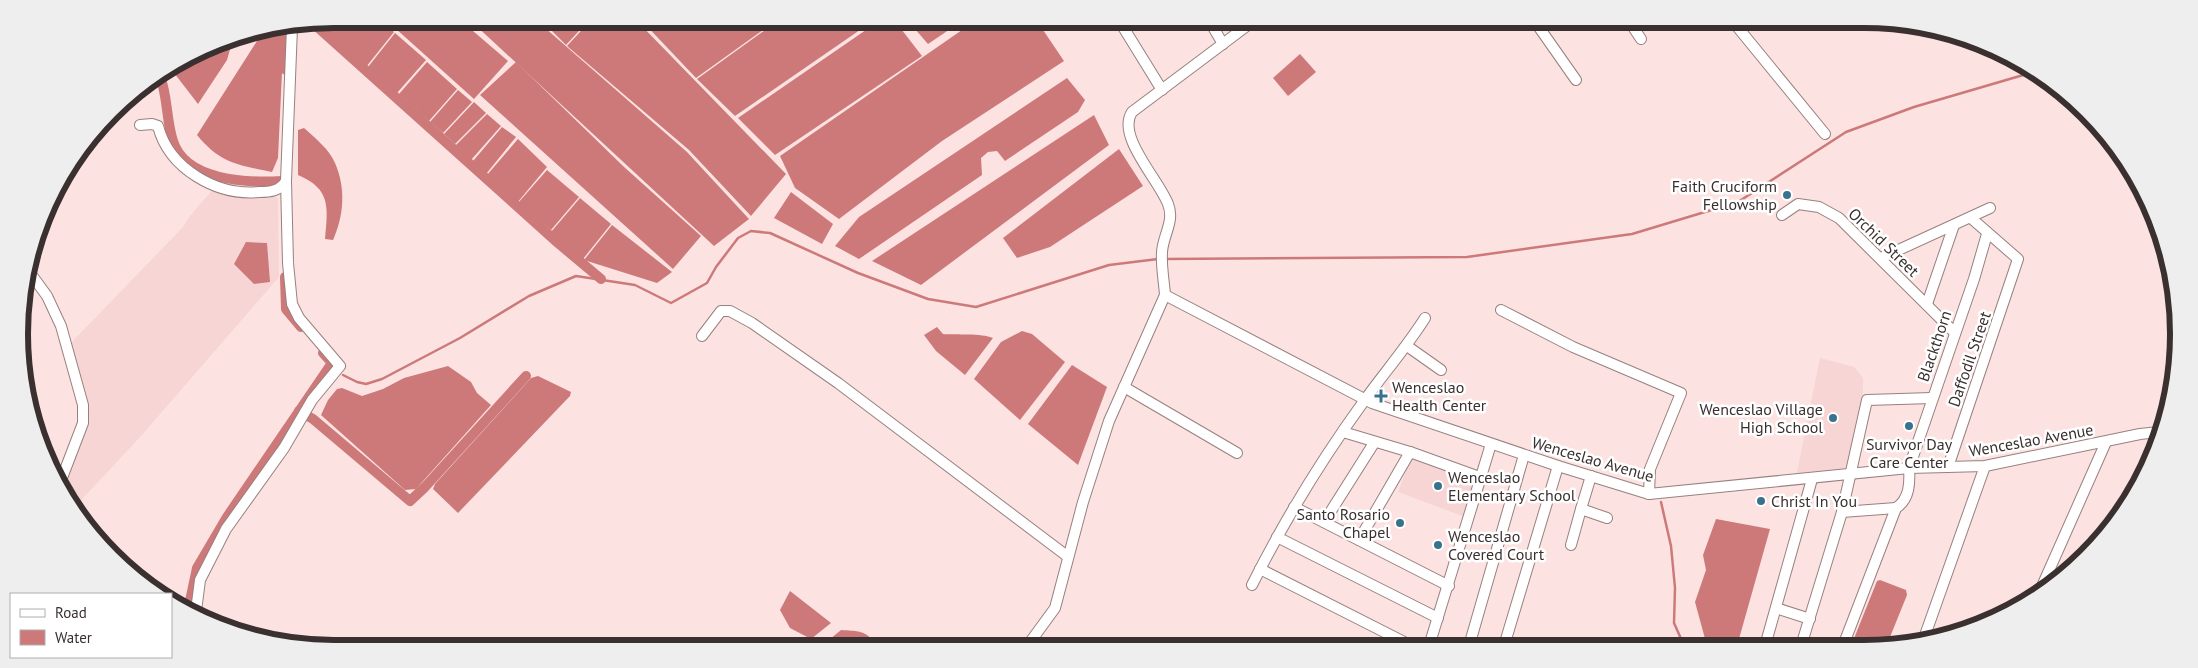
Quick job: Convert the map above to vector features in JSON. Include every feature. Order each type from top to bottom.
[{"type":"street","points":[[1124,28],[1162,90]]},
{"type":"street","points":[[1214,28],[1223,44]]},
{"type":"street","points":[[1032,640],[1055,608],[1067,556],[1109,421],[1165,294],[1162,252],[1171,216],[1168,203],[1131,138],[1127,119],[1132,112],[1244,28]]},
{"type":"street","points":[[1540,28],[1576,80]]},
{"type":"street","points":[[1634,28],[1641,39]]},
{"type":"street","points":[[1738,28],[1824,134]]},
{"type":"street","points":[[196,608],[200,580],[222,536],[296,429],[312,400],[340,366],[299,318],[292,304],[281,186],[292,30]]},
{"type":"street","points":[[140,125],[152,124],[158,126],[161,140],[174,159],[204,182],[243,194],[281,186]]},
{"type":"street","name":"Orchid Street","points":[[1782,215],[1798,204],[1819,207],[1839,218],[1954,332]]},
{"type":"street","points":[[1881,258],[1990,208]]},
{"type":"street","points":[[1971,218],[1987,234]]},
{"type":"street","points":[[1927,304],[1954,225]]},
{"type":"street","name":"Daffodil Street","points":[[1948,467],[2018,260],[1987,234]]},
{"type":"street","name":"Blackthorn","points":[[1845,640],[1896,508],[1901,505],[1910,486],[1909,468],[1954,332],[1974,279],[1987,234]]},
{"type":"street","points":[[33,276],[47,296],[61,326],[83,405],[83,423],[63,477]]},
{"type":"street","name":"Wenceslao Avenue","points":[[1165,294],[1364,400],[1524,455],[1648,494],[1909,468],[1986,466],[2154,433]]},
{"type":"street","points":[[1501,310],[1573,346],[1681,393],[1650,469],[1648,494]]},
{"type":"street","points":[[702,336],[721,312],[730,311],[752,323],[838,383],[1067,556]]},
{"type":"street","points":[[1252,585],[1294,507],[1364,400],[1407,346],[1425,318]]},
{"type":"street","points":[[1407,346],[1441,370]]},
{"type":"street","points":[[1124,387],[1237,453]]},
{"type":"street","points":[[1803,640],[1842,512],[1868,400],[1932,398]]},
{"type":"street","points":[[1343,432],[1374,443],[1410,452],[1482,478]]},
{"type":"street","points":[[2044,582],[2106,442]]},
{"type":"street","points":[[1324,522],[1374,443]]},
{"type":"street","points":[[1431,640],[1492,444]]},
{"type":"street","points":[[1359,540],[1410,452]]},
{"type":"street","points":[[1471,640],[1524,455]]},
{"type":"street","points":[[1506,640],[1558,466]]},
{"type":"street","points":[[1925,635],[1986,466]]},
{"type":"street","points":[[1571,545],[1591,476]]},
{"type":"street","points":[[1767,640],[1812,479]]},
{"type":"street","points":[[1294,507],[1449,586]]},
{"type":"street","points":[[1842,512],[1896,508]]},
{"type":"street","points":[[1581,509],[1607,518]]},
{"type":"street","points":[[1277,537],[1438,618]]},
{"type":"street","points":[[1260,569],[1400,640]]},
{"type":"street","points":[[1776,608],[1810,619]]},
{"type":"shaded area","points":[[215,187],[256,191],[278,198],[279,277],[141,436],[78,503],[59,470],[78,450],[86,418],[70,344],[184,226],[189,217]]},
{"type":"shaded area","name":"Wenceslao Village High School","points":[[1820,358],[1854,367],[1863,378],[1863,399],[1849,473],[1796,477]]},
{"type":"shaded area","name":"Wenceslao Elementary School","points":[[1412,455],[1479,479],[1465,517],[1398,492]]},
{"type":"water","points":[[323,28],[390,28],[394,32],[366,67]]},
{"type":"water","points":[[395,28],[470,28],[508,61],[474,99]]},
{"type":"water","points":[[478,28],[545,28],[687,152],[749,219],[714,246]]},
{"type":"water","points":[[549,28],[582,28],[566,45]]},
{"type":"water","points":[[584,28],[644,28],[786,174],[751,216],[689,150],[567,46]]},
{"type":"water","points":[[649,28],[766,28],[696,78]]},
{"type":"water","points":[[768,28],[863,28],[735,116],[697,79]]},
{"type":"water","points":[[869,28],[900,28],[922,56],[775,155],[738,118]]},
{"type":"water","points":[[914,28],[952,28],[928,44]]},
{"type":"water","points":[[965,28],[1042,28],[1064,61],[942,141],[839,219],[795,188],[780,156]]},
{"type":"water","points":[[284,32],[278,158],[272,172],[239,165],[230,161],[214,152],[197,135],[261,36]]},
{"type":"water","points":[[395,33],[426,60],[397,93],[368,67]]},
{"type":"water","points":[[231,46],[227,60],[198,104],[174,73],[198,59]]},
{"type":"water","points":[[1300,54],[1316,72],[1288,96],[1273,78]]},
{"type":"water","points":[[427,62],[457,89],[429,121],[399,94]]},
{"type":"water","points":[[516,62],[623,166],[701,236],[673,269],[480,95]]},
{"type":"water","points":[[1067,78],[1085,100],[1078,112],[1005,161],[997,151],[988,152],[981,158],[982,175],[859,259],[835,246],[859,217]]},
{"type":"water","points":[[458,90],[472,102],[443,133],[430,122]]},
{"type":"water","points":[[474,102],[486,113],[455,144],[444,134]]},
{"type":"water","points":[[487,114],[501,126],[471,160],[455,146]]},
{"type":"water","points":[[1094,115],[1109,145],[921,285],[872,261]]},
{"type":"water","points":[[502,127],[516,137],[486,174],[473,161]]},
{"type":"water","points":[[304,128],[330,153],[339,173],[342,202],[340,221],[333,240],[325,239],[327,217],[325,200],[322,193],[309,180],[298,175],[298,130]]},
{"type":"water","points":[[518,139],[547,167],[517,203],[487,175]]},
{"type":"water","points":[[1119,149],[1143,186],[1050,247],[1017,258],[1003,238]]},
{"type":"water","points":[[547,170],[579,197],[551,230],[518,203]]},
{"type":"water","points":[[791,192],[833,224],[822,244],[774,218]]},
{"type":"water","points":[[580,198],[611,224],[583,259],[551,232]]},
{"type":"water","points":[[612,225],[672,272],[657,283],[584,260]]},
{"type":"water","points":[[246,242],[267,243],[270,282],[254,284],[234,264]]},
{"type":"water","points":[[937,327],[943,334],[976,335],[993,338],[965,375],[936,351],[924,335]]},
{"type":"water","points":[[1022,331],[1032,334],[1065,362],[1020,420],[974,379],[1001,342]]},
{"type":"water","points":[[1072,365],[1107,387],[1078,465],[1028,424]]},
{"type":"water","points":[[448,366],[471,382],[477,393],[491,405],[416,489],[405,490],[321,415],[328,400],[337,389],[342,388],[362,396],[383,389],[404,378]]},
{"type":"water","points":[[538,376],[571,392],[570,396],[458,513],[433,489],[435,484],[531,378]]},
{"type":"water","points":[[1716,519],[1770,529],[1739,640],[1705,640],[1695,602],[1706,570],[1703,555]]},
{"type":"water","points":[[1880,580],[1906,590],[1907,595],[1889,639],[1853,640],[1877,581]]},
{"type":"water","points":[[790,591],[831,623],[811,639],[790,628],[780,610]]},
{"type":"water","points":[[841,630],[856,631],[865,634],[872,640],[829,640]]},
{"type":"waterway","points":[[319,28],[558,243],[601,279]]},
{"type":"waterway","points":[[286,31],[286,70]]},
{"type":"waterway","points":[[1164,259],[1467,257],[1632,234],[1738,202],[1846,132],[1914,107],[2026,74]]},
{"type":"waterway","points":[[161,81],[173,141],[180,154],[190,164],[204,172],[235,180],[282,181]]},
{"type":"waterway","points":[[343,375],[366,384],[382,379],[460,338],[529,296],[576,276],[635,285],[671,303],[707,283],[716,267],[738,238],[751,231],[770,233],[858,273],[928,299],[976,307],[1109,265],[1158,259]]},
{"type":"waterway","points":[[285,277],[286,309],[301,327]]},
{"type":"waterway","points":[[190,604],[197,568],[227,517],[332,363],[323,353]]},
{"type":"waterway","points":[[299,411],[313,419],[410,501],[526,376]]},
{"type":"waterway","points":[[1661,502],[1671,546],[1675,588],[1674,623],[1682,640]]},
{"type":"place","name":"Faith Cruciform Fellowship","points":[[1787,195]]},
{"type":"place","name":"Wenceslao Health Center","points":[[1381,396]]},
{"type":"place","name":"Wenceslao Village High School","points":[[1833,418]]},
{"type":"place","name":"Survivor Day Care Center","points":[[1909,426]]},
{"type":"place","name":"Wenceslao Elementary School","points":[[1438,486]]},
{"type":"place","name":"Christ In You","points":[[1761,501]]},
{"type":"place","name":"Santo Rosario Chapel","points":[[1400,523]]},
{"type":"place","name":"Wenceslao Covered Court","points":[[1438,545]]}]
